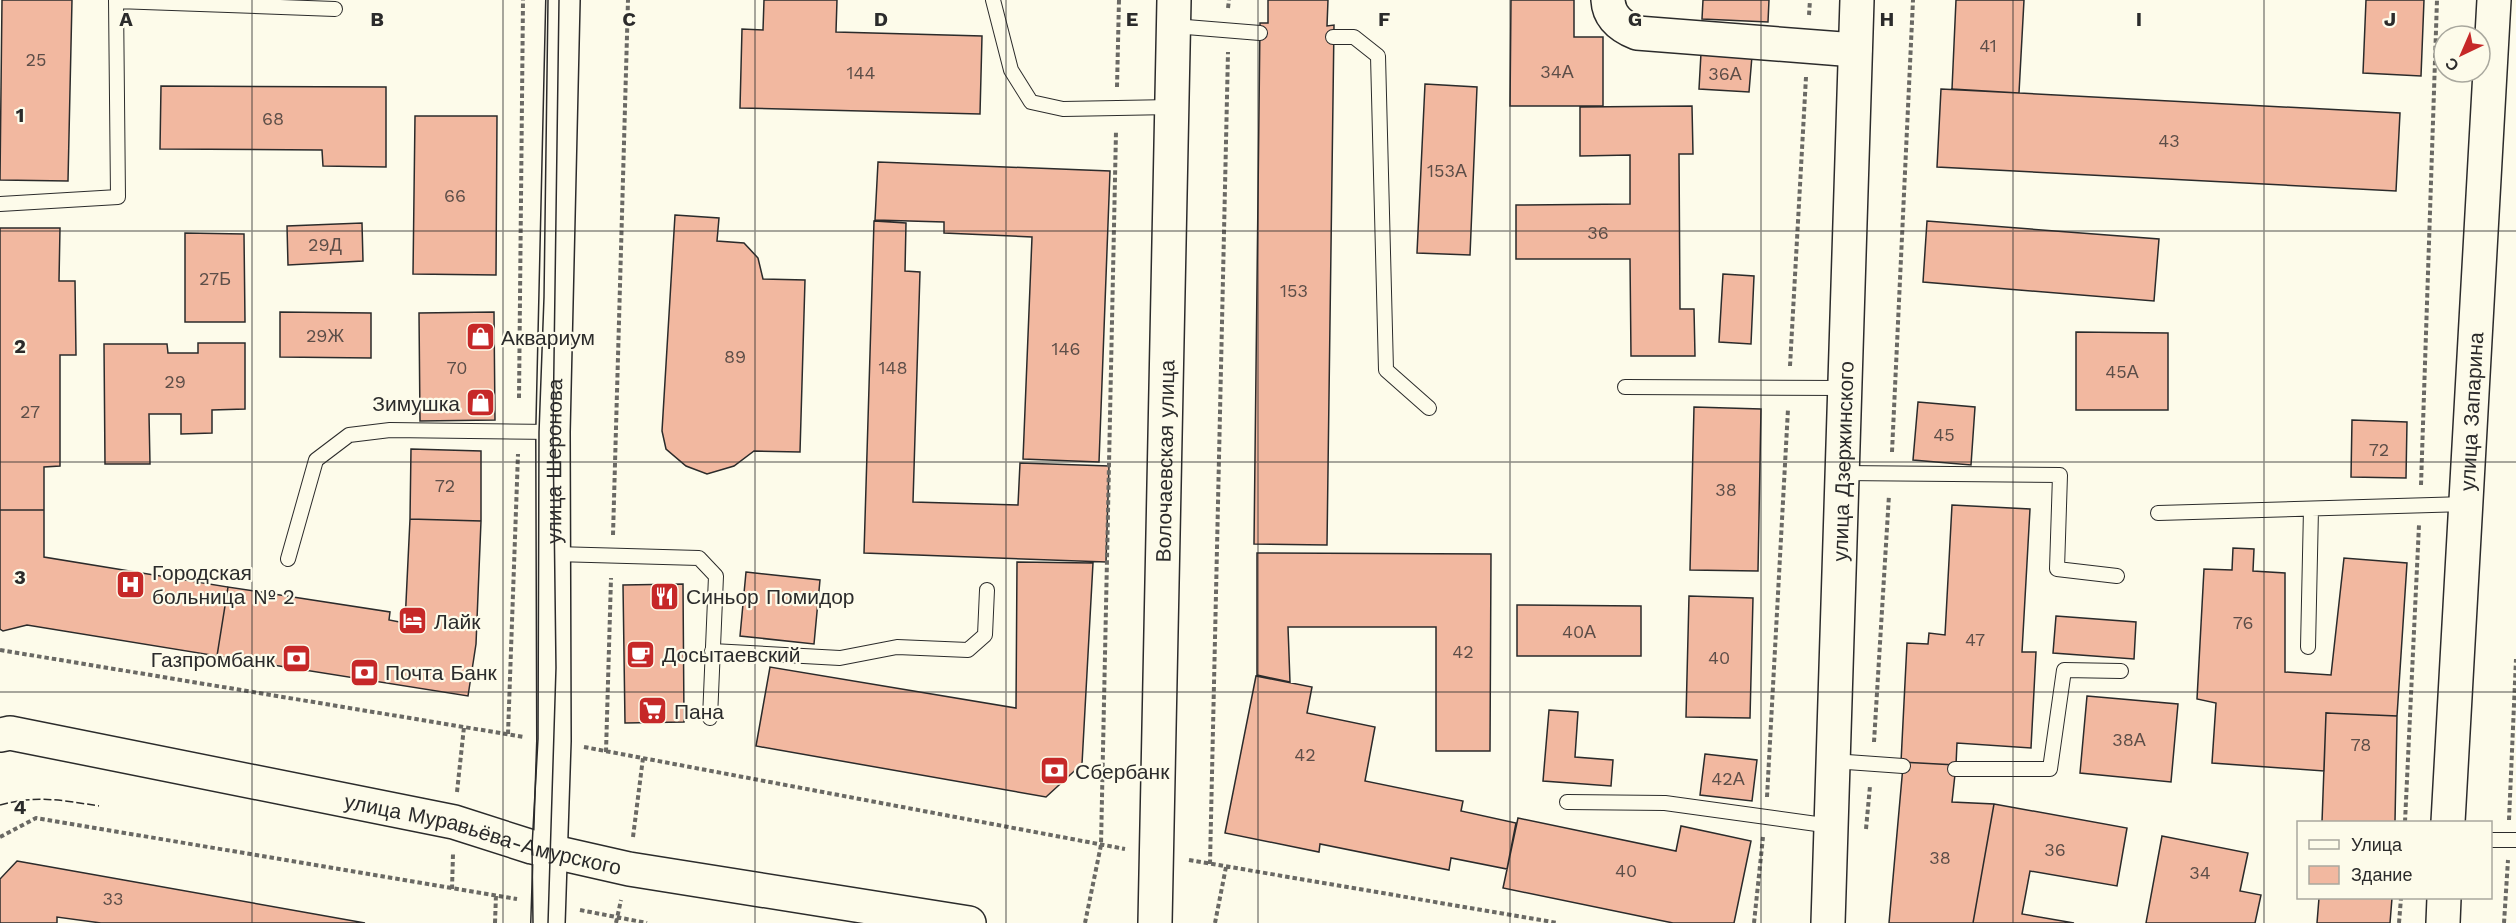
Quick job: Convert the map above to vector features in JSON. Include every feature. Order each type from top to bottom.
[{"type":"main road","name":"улица Шеронова","points":[[548,913],[554,741],[553,432],[563,0]]},
{"type":"main road","points":[[1608,0],[1608,8],[1617,22],[1637,33],[1855,50]]},
{"type":"main road","name":"улица Дзержинского","points":[[1828,923],[1840,473],[1857,0]]},
{"type":"main road","name":"улица Запарина","points":[[2448,821],[2494,0]]},
{"type":"main road","name":"Волочаевская улица","points":[[1155,923],[1174,13]]},
{"type":"main road","name":"улица Муравьёва-Амурского","points":[[0,735],[10,734],[454,822],[532,847],[549,849],[628,869],[969,923]]},
{"type":"main road","points":[[2443,923],[2444,899]]},
{"type":"lane","points":[[993,0],[1011,70],[1031,102],[1063,110],[1172,107]]},
{"type":"lane","points":[[0,204],[118,197],[116,1],[335,9]]},
{"type":"lane","points":[[1174,13],[1228,31],[1260,33]]},
{"type":"lane","points":[[1333,37],[1354,37],[1378,56],[1386,370],[1429,408]]},
{"type":"lane","points":[[1625,387],[1844,388]]},
{"type":"lane","points":[[288,559],[316,460],[349,435],[390,430],[553,432]]},
{"type":"lane","points":[[1840,473],[2060,475],[2057,569],[2117,576]]},
{"type":"lane","points":[[2158,513],[2466,504]]},
{"type":"lane","points":[[2308,647],[2311,509]]},
{"type":"lane","points":[[555,554],[699,558],[716,576],[710,718]]},
{"type":"lane","points":[[712,651],[840,658],[897,646],[968,650],[985,635],[987,590]]},
{"type":"lane","points":[[1955,769],[2050,770],[2064,670],[2121,671]]},
{"type":"lane","points":[[1833,761],[1903,766]]},
{"type":"lane","points":[[1567,802],[1665,803],[1831,826]]},
{"type":"lane","points":[[2492,840],[2512,840]]},
{"type":"path","points":[[508,734],[519,432],[523,0]]},
{"type":"path","points":[[606,752],[628,0]]},
{"type":"path","points":[[1085,923],[1101,845],[1119,0]]},
{"type":"path","points":[[1210,864],[1229,0]]},
{"type":"path","points":[[1809,24],[1810,0]]},
{"type":"path","points":[[2404,821],[2420,505],[2437,0]]},
{"type":"path","points":[[1754,923],[1766,817],[1806,70]]},
{"type":"path","points":[[0,650],[554,741],[1101,845],[1558,923]]},
{"type":"path","points":[[2504,923],[2512,840],[2516,659]]},
{"type":"path","points":[[0,837],[36,818],[496,895],[548,913],[647,923]]},
{"type":"path","points":[[1215,923],[1226,867]]},
{"type":"path","points":[[495,923],[496,895]]},
{"type":"path","points":[[2400,923],[2401,899]]},
{"type":"building","points":[[2,0],[72,0],[68,181],[0,180]]},
{"type":"building","points":[[764,0],[837,0],[836,32],[982,36],[980,114],[740,108],[742,29],[763,30]]},
{"type":"building","points":[[1268,0],[1328,0],[1327,26],[1334,25],[1327,545],[1254,544],[1260,23],[1268,23]]},
{"type":"building","points":[[1511,0],[1574,0],[1574,37],[1603,37],[1603,106],[1510,106]]},
{"type":"building","points":[[1703,0],[1769,0],[1768,22],[1702,19]]},
{"type":"building","points":[[1956,0],[2024,0],[2019,93],[1952,89]]},
{"type":"building","points":[[2366,0],[2424,0],[2421,76],[2363,73]]},
{"type":"building","points":[[1701,53],[1752,56],[1749,92],[1699,89]]},
{"type":"building","points":[[1425,84],[1477,87],[1470,255],[1417,253]]},
{"type":"building","points":[[161,86],[386,87],[386,167],[323,166],[322,150],[160,149]]},
{"type":"building","points":[[1941,89],[2400,113],[2396,191],[1937,167]]},
{"type":"building","points":[[1692,106],[1693,154],[1679,154],[1680,309],[1694,309],[1695,356],[1631,356],[1630,259],[1516,259],[1516,205],[1630,204],[1630,155],[1580,156],[1580,107]]},
{"type":"building","points":[[415,116],[497,116],[496,275],[413,274]]},
{"type":"building","points":[[878,162],[1110,171],[1099,462],[1023,459],[1032,237],[944,233],[944,222],[875,220]]},
{"type":"building","points":[[675,215],[719,218],[717,241],[744,243],[758,258],[763,279],[805,280],[800,452],[754,451],[734,466],[707,474],[686,466],[666,449],[662,431]]},
{"type":"building","points":[[874,221],[906,223],[905,271],[920,272],[913,502],[1018,505],[1020,463],[1109,466],[1106,562],[864,553]]},
{"type":"building","points":[[1927,221],[2159,239],[2154,301],[1923,282]]},
{"type":"building","points":[[362,223],[363,261],[288,265],[287,226]]},
{"type":"building","points":[[0,228],[60,228],[59,281],[75,281],[76,355],[60,355],[60,466],[44,467],[44,510],[0,510]]},
{"type":"building","points":[[185,233],[244,234],[245,322],[185,322]]},
{"type":"building","points":[[1723,274],[1754,276],[1751,344],[1719,342]]},
{"type":"building","points":[[280,312],[371,313],[371,358],[280,357]]},
{"type":"building","points":[[494,312],[495,420],[420,421],[419,313]]},
{"type":"building","points":[[2076,332],[2168,333],[2168,410],[2076,410]]},
{"type":"building","points":[[198,343],[245,343],[245,409],[212,410],[212,433],[181,434],[181,414],[149,414],[150,464],[105,464],[104,344],[167,344],[168,353],[198,353]]},
{"type":"building","points":[[1918,402],[1975,407],[1971,465],[1913,460]]},
{"type":"building","points":[[1694,407],[1761,409],[1758,571],[1690,570]]},
{"type":"building","points":[[2352,420],[2407,422],[2406,478],[2351,477]]},
{"type":"building","points":[[411,449],[481,451],[481,521],[410,519]]},
{"type":"building","points":[[1952,505],[2030,509],[2022,652],[2036,652],[2031,748],[1957,743],[1956,765],[1901,762],[1907,643],[1928,644],[1929,633],[1945,635]]},
{"type":"building","points":[[0,510],[44,510],[44,557],[228,587],[217,656],[27,625],[3,631],[0,629]]},
{"type":"building","points":[[410,519],[481,521],[476,644],[468,696],[217,656],[228,587],[390,612],[389,620],[405,623]]},
{"type":"building","points":[[2233,548],[2254,549],[2253,571],[2285,573],[2285,672],[2331,675],[2344,558],[2407,563],[2397,716],[2326,713],[2324,771],[2212,763],[2216,703],[2197,699],[2204,569],[2232,570]]},
{"type":"building","points":[[1257,553],[1491,554],[1490,751],[1436,751],[1436,627],[1288,627],[1290,682],[1257,675]]},
{"type":"building","points":[[1017,562],[1093,563],[1082,764],[1046,797],[756,746],[770,667],[1016,708]]},
{"type":"building","points":[[746,572],[820,580],[814,644],[740,636]]},
{"type":"building","points":[[683,584],[684,722],[625,723],[623,585]]},
{"type":"building","points":[[1689,596],[1753,598],[1750,718],[1686,717]]},
{"type":"building","points":[[1517,605],[1641,606],[1641,656],[1517,656]]},
{"type":"building","points":[[2056,616],[2136,622],[2134,659],[2053,653]]},
{"type":"building","points":[[1256,676],[1312,687],[1307,713],[1375,727],[1365,781],[1463,801],[1461,811],[1516,823],[1507,869],[1451,858],[1449,870],[1320,844],[1319,852],[1225,833]]},
{"type":"building","points":[[2087,696],[2178,704],[2171,782],[2080,773]]},
{"type":"building","points":[[1549,710],[1578,712],[1575,757],[1613,760],[1611,786],[1543,781]]},
{"type":"building","points":[[2326,713],[2397,716],[2395,821],[2322,821]]},
{"type":"building","points":[[1705,754],[1757,760],[1752,801],[1700,795]]},
{"type":"building","points":[[1901,762],[1956,765],[1952,802],[1994,804],[1973,923],[1889,923],[1903,766]]},
{"type":"building","points":[[1994,804],[2127,828],[2117,886],[2030,871],[2022,914],[2074,923],[1973,923]]},
{"type":"building","points":[[1518,818],[1676,851],[1681,826],[1751,841],[1734,923],[1673,923],[1503,888]]},
{"type":"building","points":[[2162,836],[2248,853],[2240,891],[2261,895],[2255,923],[2146,923]]},
{"type":"building","points":[[17,861],[365,923],[101,923],[57,917],[57,923],[0,923],[0,879]]},
{"type":"building","points":[[2319,899],[2392,899],[2390,923],[2317,923]]},
{"type":"tram line","points":[[533,923],[532,847],[538,739],[539,432],[544,297],[548,0]]},
{"type":"tram line","points":[[548,923],[556,668],[553,432],[559,0]]},
{"type":"fence","points":[[0,805],[38,799],[99,806]]},
{"type":"place","name":"Аквариум","points":[[480,337]]},
{"type":"place","name":"Зимушка","points":[[481,403]]},
{"type":"place","name":"Городская больница № 2","points":[[131,584]]},
{"type":"place","name":"Синьор Помидор","points":[[665,596]]},
{"type":"place","name":"Лайк","points":[[413,621]]},
{"type":"place","name":"Досытаевский","points":[[641,654]]},
{"type":"place","name":"Газпромбанк","points":[[296,659]]},
{"type":"place","name":"Почта Банк","points":[[364,672]]},
{"type":"place","name":"Пана","points":[[653,711]]},
{"type":"place","name":"Сбербанк","points":[[1054,771]]}]
